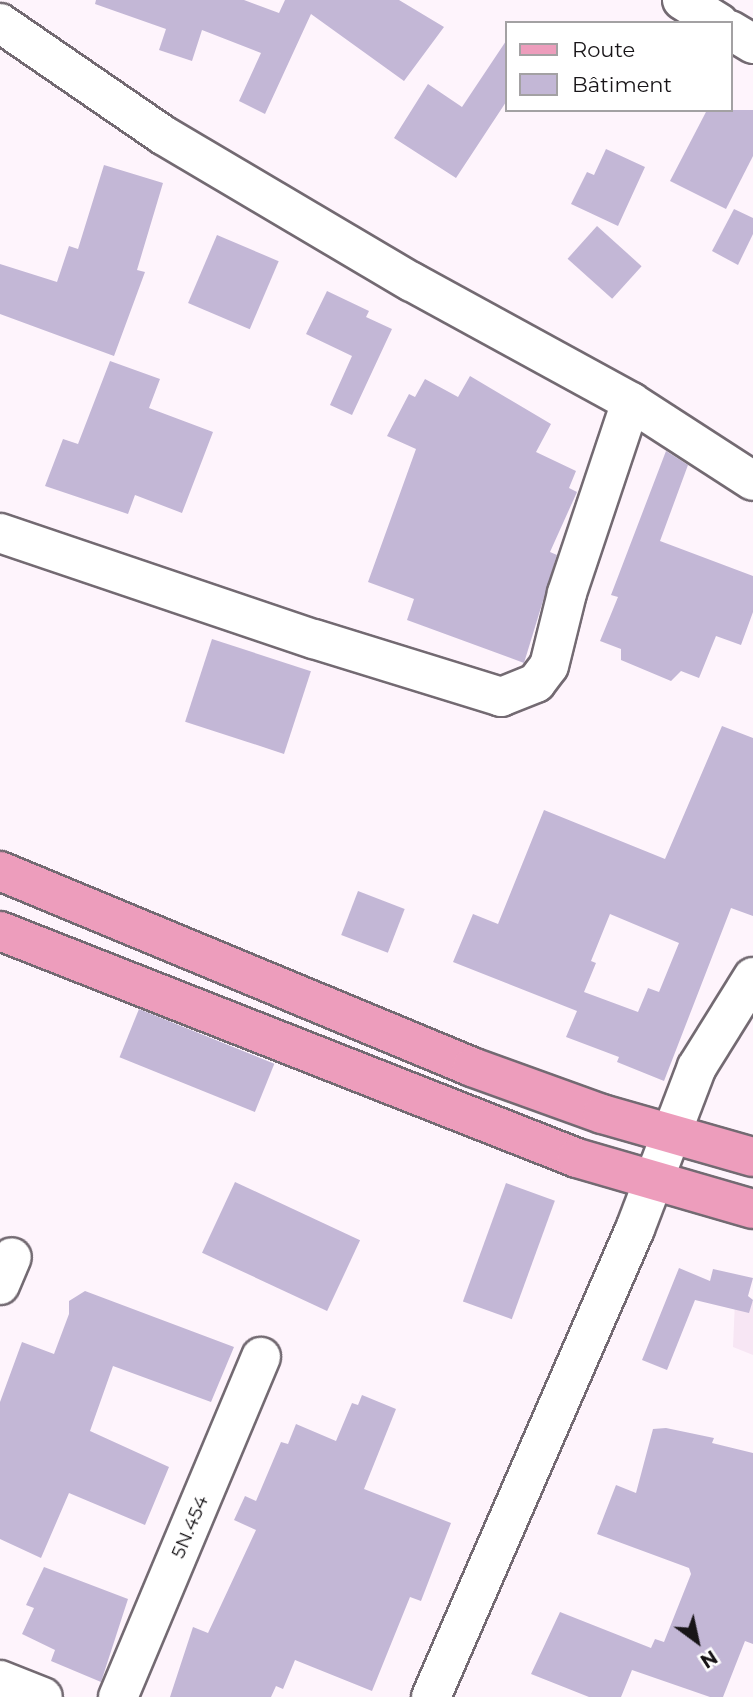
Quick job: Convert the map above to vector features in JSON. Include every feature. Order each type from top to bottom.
[{"type":"main road","points":[[0,871],[472,1067],[668,1134],[753,1157]]},
{"type":"main road","points":[[0,931],[339,1065],[652,1183],[753,1209]]},
{"type":"main road","points":[[339,1065],[358,1019]]},
{"type":"street","points":[[682,0],[716,21]]},
{"type":"street","points":[[0,23],[163,135],[412,282],[631,402],[753,481]]},
{"type":"street","points":[[732,31],[753,44]]},
{"type":"street","points":[[0,533],[314,639],[501,697],[536,683],[549,666],[567,593],[631,402]]},
{"type":"street","points":[[432,1697],[652,1183],[668,1134],[697,1067],[753,977]]},
{"type":"street","name":"5N.454","points":[[118,1697],[261,1357]]},
{"type":"street","points":[[0,1680],[43,1697]]},
{"type":"shaded area","points":[[735,1301],[753,1302],[753,1355],[733,1347]]},
{"type":"building","points":[[96,0],[244,0],[279,13],[285,0],[399,0],[444,27],[404,81],[311,14],[265,114],[239,101],[261,53],[202,30],[192,61],[159,50],[166,29],[95,4]]},
{"type":"building","points":[[504,44],[504,105],[456,178],[394,138],[428,84],[462,107]]},
{"type":"building","points":[[753,110],[753,156],[726,209],[670,181],[706,112]]},
{"type":"building","points":[[606,149],[645,167],[618,226],[571,204],[587,172],[594,175]]},
{"type":"building","points":[[104,165],[163,183],[137,270],[145,272],[114,356],[0,314],[0,264],[57,282],[69,246],[78,249]]},
{"type":"building","points":[[734,209],[753,218],[753,234],[738,265],[712,251]]},
{"type":"building","points":[[597,226],[642,266],[612,299],[568,259]]},
{"type":"building","points":[[217,235],[279,261],[250,329],[188,303]]},
{"type":"building","points":[[327,291],[369,311],[366,317],[392,329],[352,415],[330,405],[352,356],[306,334]]},
{"type":"building","points":[[110,361],[160,379],[149,408],[213,432],[182,513],[135,495],[128,514],[45,486],[63,439],[78,444]]},
{"type":"building","points":[[470,376],[551,424],[536,452],[576,471],[569,488],[577,492],[550,552],[557,555],[524,663],[407,620],[414,599],[368,582],[416,449],[387,436],[409,394],[415,397],[425,379],[458,397]]},
{"type":"building","points":[[666,451],[688,465],[660,541],[753,576],[753,612],[741,645],[716,636],[699,678],[681,671],[671,681],[621,660],[621,649],[600,641],[618,597],[611,595]]},
{"type":"building","points":[[212,639],[311,671],[284,754],[185,722]]},
{"type":"building","points":[[722,726],[753,738],[753,916],[731,908],[664,1081],[617,1062],[619,1057],[566,1037],[577,1011],[453,962],[473,914],[498,924],[544,810],[665,859]],"holes":[[[610,914],[679,943],[659,992],[648,988],[638,1012],[584,992],[596,963],[591,961]]]},
{"type":"building","points":[[358,891],[405,909],[388,953],[341,935]]},
{"type":"building","points":[[139,1009],[274,1064],[255,1112],[120,1057]]},
{"type":"building","points":[[235,1182],[360,1240],[327,1311],[202,1253]]},
{"type":"building","points":[[506,1183],[555,1201],[512,1319],[463,1301]]},
{"type":"building","points":[[679,1268],[710,1281],[713,1269],[753,1278],[748,1296],[753,1300],[749,1313],[695,1300],[667,1370],[642,1360]]},
{"type":"building","points":[[85,1291],[234,1347],[211,1402],[113,1366],[90,1431],[169,1467],[145,1525],[69,1493],[41,1558],[0,1539],[0,1402],[22,1342],[54,1354],[69,1314],[69,1301]]},
{"type":"building","points":[[362,1395],[396,1409],[364,1489],[451,1523],[421,1601],[410,1597],[372,1691],[295,1660],[283,1689],[276,1686],[271,1697],[170,1697],[193,1627],[208,1633],[256,1530],[234,1520],[245,1496],[256,1501],[281,1442],[288,1444],[296,1424],[336,1441],[352,1403],[358,1405]]},
{"type":"building","points":[[666,1428],[714,1438],[712,1443],[753,1453],[753,1644],[745,1641],[723,1697],[710,1697],[632,1670],[621,1697],[589,1697],[531,1674],[560,1612],[651,1648],[655,1639],[664,1642],[691,1574],[689,1568],[597,1534],[616,1485],[636,1493],[653,1429]]},
{"type":"building","points":[[44,1567],[128,1599],[101,1682],[51,1661],[55,1650],[22,1634],[34,1608],[26,1605]]}]
